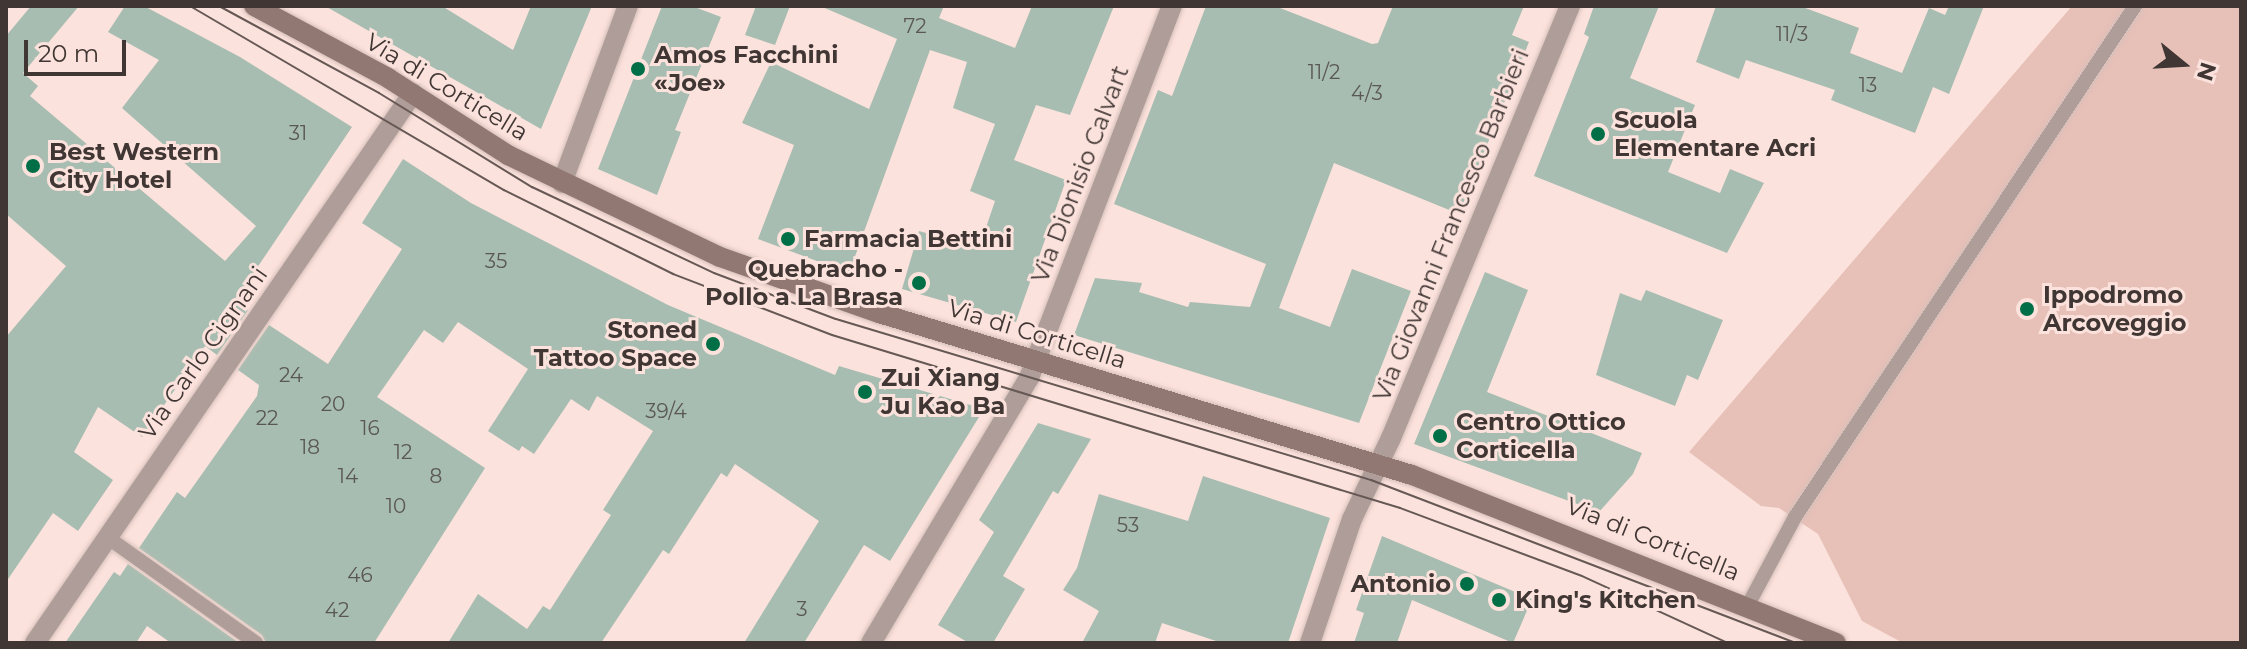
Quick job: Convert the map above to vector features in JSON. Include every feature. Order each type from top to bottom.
[{"type":"main road","name":"Via di Corticella","points":[[254,6],[413,93],[562,183],[687,243],[788,283],[1379,464],[1748,605],[1836,643]]},
{"type":"street","points":[[562,183],[628,6]]},
{"type":"street","name":"Via Dionisio Calvart","points":[[871,643],[1016,403],[1036,360],[1172,6]]},
{"type":"street","name":"Via Giovanni Francesco Barbieri","points":[[1310,643],[1352,519],[1379,464],[1570,6]]},
{"type":"street","name":"Via Carlo Cignani","points":[[35,643],[413,93]]},
{"type":"lane","points":[[1748,605],[1795,517],[2135,6]]},
{"type":"lane","points":[[107,537],[256,643]]},
{"type":"shaded area","name":"Ippodromo Arcoveggio","points":[[2072,6],[2241,6],[2241,643],[1903,643],[1862,621],[1818,534],[1779,508],[1761,506],[1689,452]]},
{"type":"building","points":[[31,6],[79,6],[23,73],[38,86],[30,96],[225,261],[256,226],[122,108],[159,60],[108,32],[125,6],[144,6],[240,57],[352,127],[234,302],[248,310],[217,355],[205,346],[142,437],[98,407],[74,452],[113,480],[78,531],[53,513],[6,582],[6,337],[66,266],[6,214],[6,36]]},
{"type":"building","points":[[325,6],[442,6],[513,50],[531,6],[592,6],[541,129]]},
{"type":"building","points":[[662,6],[692,6],[721,17],[675,130],[681,132],[657,195],[598,169]]},
{"type":"building","points":[[756,6],[790,6],[775,45],[745,35]]},
{"type":"building","points":[[820,6],[944,6],[939,18],[1015,48],[1032,6],[1114,6],[1070,115],[1036,105],[1014,160],[1066,180],[1016,322],[902,289],[919,231],[979,248],[995,201],[970,191],[995,124],[953,108],[967,62],[930,50],[849,273],[758,239],[794,145],[742,123],[771,62],[869,109],[897,39]]},
{"type":"building","points":[[1206,6],[1275,6],[1372,44],[1378,43],[1393,6],[1524,6],[1512,35],[1529,42],[1459,214],[1334,163],[1279,308],[1330,327],[1352,269],[1411,291],[1359,423],[1074,335],[1095,278],[1142,283],[1139,292],[1188,307],[1190,302],[1250,307],[1266,264],[1114,204],[1158,90],[1172,96]]},
{"type":"building","points":[[1594,6],[1659,6],[1630,78],[1695,105],[1668,172],[1720,193],[1730,169],[1764,183],[1727,253],[1534,176],[1589,37],[1584,34]]},
{"type":"building","points":[[1716,6],[1800,6],[1859,28],[1850,53],[1902,73],[1929,8],[1945,15],[1949,6],[1984,6],[1949,94],[1933,87],[1915,133],[1831,100],[1835,90],[1746,60],[1739,79],[1696,62]]},
{"type":"building","points":[[403,159],[471,203],[668,305],[835,375],[839,366],[984,409],[890,561],[864,545],[804,643],[744,643],[819,521],[735,464],[727,477],[721,473],[669,554],[663,550],[601,643],[448,643],[478,594],[527,629],[543,606],[550,610],[611,515],[603,510],[653,431],[597,396],[589,411],[571,399],[534,454],[522,446],[519,451],[488,431],[528,369],[458,322],[443,343],[424,330],[377,397],[485,468],[374,643],[266,643],[262,635],[139,548],[177,492],[185,498],[257,396],[259,385],[238,370],[269,325],[328,364],[402,249],[362,223]]},
{"type":"building","points":[[1485,272],[1528,290],[1487,392],[1642,453],[1633,474],[1599,512],[1414,444]]},
{"type":"building","points":[[1646,290],[1723,320],[1698,380],[1687,375],[1675,406],[1596,375],[1620,293],[1641,301]]},
{"type":"building","points":[[1038,423],[1091,439],[1058,494],[1053,491],[1003,576],[1025,589],[993,643],[969,643],[938,625],[994,532],[979,520]]},
{"type":"building","points":[[1203,476],[1330,518],[1288,643],[1222,643],[1162,623],[1155,643],[1082,643],[1099,611],[1063,590],[1077,568],[1099,494],[1188,521]]},
{"type":"building","points":[[1382,536],[1532,599],[1513,643],[1412,600],[1397,643],[1354,643],[1364,613],[1356,610]]},
{"type":"building","points":[[128,564],[239,643],[171,643],[147,626],[136,643],[65,643],[114,572],[120,576]]},
{"type":"tram line","points":[[190,6],[504,190],[673,274],[832,335],[1400,508],[1582,576],[1728,643]]},
{"type":"tram line","points":[[219,6],[379,93],[532,187],[714,273],[836,319],[1371,480],[1796,643]]},
{"type":"place","name":"Amos Facchini «Joe»","points":[[638,69]]},
{"type":"place","name":"Scuola Elementare Acri","points":[[1598,134]]},
{"type":"place","name":"Best Western City Hotel","points":[[33,166]]},
{"type":"place","name":"Farmacia Bettini","points":[[788,239]]},
{"type":"place","name":"Quebracho - Pollo a La Brasa","points":[[919,283]]},
{"type":"place","name":"Ippodromo Arcoveggio","points":[[2027,309]]},
{"type":"place","name":"Stoned Tattoo Space","points":[[713,344]]},
{"type":"place","name":"Zui Xiang Ju Kao Ba","points":[[865,392]]},
{"type":"place","name":"Centro Ottico Corticella","points":[[1440,436]]},
{"type":"place","name":"Antonio","points":[[1467,584]]},
{"type":"place","name":"King's Kitchen","points":[[1499,600]]}]
